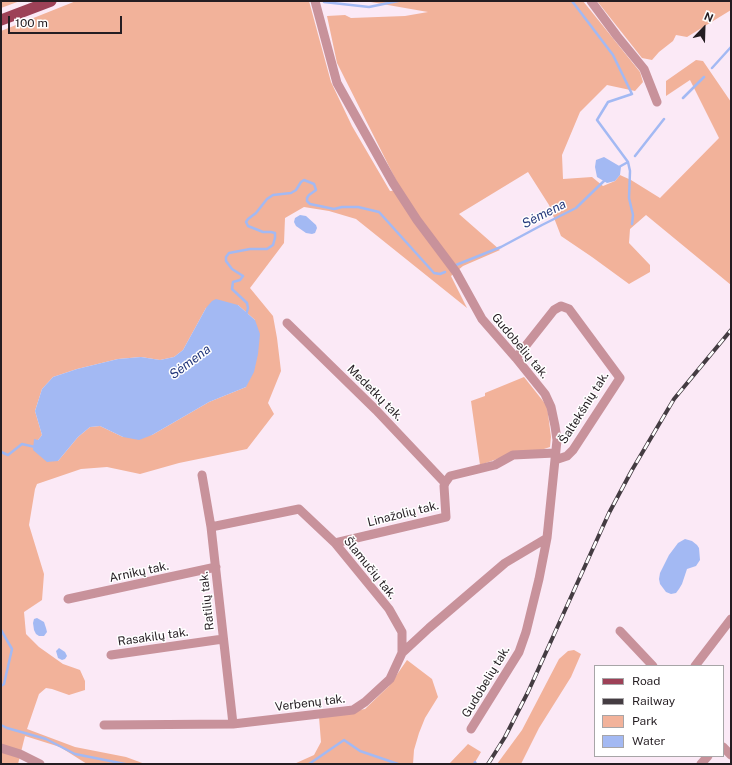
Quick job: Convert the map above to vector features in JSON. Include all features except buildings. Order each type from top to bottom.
[{"type":"main road","points":[[1,20],[51,1]]},
{"type":"street","name":"Gudobelių tak.","points":[[315,1],[337,83],[393,183],[417,220],[456,272],[482,319],[537,383],[551,408],[555,426],[557,440],[547,538],[526,632],[519,652],[471,729]]},
{"type":"street","points":[[591,1],[644,69],[657,102]]},
{"type":"street","name":"Šaltekšnių tak.","points":[[516,358],[554,310],[561,306],[569,309],[620,378],[573,450],[567,456],[555,456]]},
{"type":"street","name":"Medetkų tak.","points":[[287,323],[376,410],[445,483]]},
{"type":"street","name":"Linažolių tak.","points":[[335,543],[446,518],[444,486],[450,476],[495,465],[513,455],[555,456]]},
{"type":"street","name":"Ratilių tak.","points":[[202,475],[211,527],[233,724]]},
{"type":"street","name":"Šlamučių tak.","points":[[211,527],[299,509],[335,543],[389,609],[402,632],[402,653]]},
{"type":"street","name":"Verbenų tak.","points":[[104,725],[233,724],[353,710],[365,702],[390,679],[402,653],[429,628],[493,572],[505,563],[547,538]]},
{"type":"street","name":"Arnikų tak.","points":[[68,599],[216,568]]},
{"type":"street","points":[[696,665],[731,619]]},
{"type":"street","points":[[620,631],[652,665]]},
{"type":"street","name":"Rasakilų tak.","points":[[111,655],[223,639]]},
{"type":"street","points":[[1,748],[27,761],[40,764]]},
{"type":"street","points":[[724,748],[731,756]]},
{"type":"green space","points":[[1,1],[20,1],[1,8]]},
{"type":"green space","points":[[76,1],[309,1],[331,82],[352,126],[390,191],[401,190],[337,63],[327,16],[345,15],[351,18],[405,16],[428,12],[365,1],[583,1],[640,72],[643,82],[635,91],[607,85],[580,112],[562,155],[563,179],[592,177],[603,186],[615,181],[620,175],[660,198],[719,138],[690,80],[666,96],[666,81],[696,60],[703,61],[731,102],[731,285],[646,215],[630,229],[629,243],[650,265],[650,272],[629,284],[561,236],[549,205],[528,172],[459,214],[500,250],[463,266],[451,276],[467,308],[356,219],[329,211],[304,207],[285,218],[284,243],[250,288],[273,316],[281,371],[268,403],[274,414],[247,449],[179,463],[140,474],[107,467],[81,469],[37,484],[35,489],[29,525],[44,574],[42,600],[24,612],[26,634],[39,647],[63,664],[80,670],[85,681],[85,690],[69,695],[46,688],[39,694],[27,729],[75,747],[126,757],[145,764],[87,764],[60,747],[25,736],[18,764],[1,764],[1,31]],"holes":[[[238,305],[255,320],[246,387],[209,402],[152,435],[123,437],[100,426],[90,427],[78,437],[58,461],[38,440],[42,435],[35,411],[42,389],[53,377],[77,369],[118,359],[141,357],[160,360],[174,357],[183,350],[206,308]]]},
{"type":"green space","points":[[332,1],[365,1],[333,2]]},
{"type":"green space","points":[[597,1],[731,1],[731,10],[687,37],[676,35],[673,41],[659,52],[652,60],[642,58]]},
{"type":"green space","points":[[524,377],[547,406],[551,437],[550,447],[541,450],[520,451],[480,465],[471,401],[485,396],[485,393]]},
{"type":"green space","points":[[574,650],[581,654],[571,677],[539,728],[521,764],[497,764],[522,730],[559,659],[568,651]]},
{"type":"green space","points":[[407,660],[432,679],[438,697],[425,718],[419,733],[414,750],[413,764],[294,764],[314,755],[321,742],[319,717],[365,709],[389,686]]},
{"type":"green space","points":[[468,744],[481,752],[474,764],[449,764]]},
{"type":"water","points":[[604,157],[621,167],[620,175],[615,181],[607,183],[597,177],[595,167],[596,160]]},
{"type":"water","points":[[300,215],[306,216],[316,225],[317,228],[315,233],[306,233],[296,226],[294,222],[295,218]]},
{"type":"water","points":[[216,299],[238,305],[255,320],[260,334],[254,372],[246,387],[209,402],[152,435],[139,440],[123,437],[100,426],[90,427],[78,437],[58,461],[47,462],[33,450],[34,439],[38,440],[42,435],[35,411],[42,389],[53,377],[77,369],[118,359],[141,357],[160,360],[174,357],[183,350],[206,308]]},
{"type":"water","points":[[685,539],[692,541],[697,545],[699,548],[700,560],[696,566],[687,569],[679,589],[676,593],[671,594],[666,592],[660,584],[660,573],[669,555],[678,543]]},
{"type":"water","points":[[37,618],[44,622],[47,632],[44,636],[39,636],[34,630],[34,619]]},
{"type":"water","points":[[59,648],[65,652],[67,656],[65,659],[62,660],[58,658],[56,651]]},
{"type":"waterway","points":[[324,2],[369,7],[398,1]]},
{"type":"waterway","points":[[572,1],[613,55],[632,94],[608,102],[597,120],[628,162],[630,171],[629,198],[633,215],[632,224]]},
{"type":"waterway","name":"Sėmena","points":[[712,68],[731,47]]},
{"type":"waterway","name":"Sėmena","points":[[683,98],[704,77]]},
{"type":"waterway","name":"Sėmena","points":[[635,156],[664,119]]},
{"type":"waterway","name":"Sėmena","points":[[619,167],[628,162]]},
{"type":"waterway","name":"Sėmena","points":[[246,315],[248,308],[247,303],[232,289],[233,282],[240,280],[243,276],[232,269],[226,261],[226,257],[229,253],[250,249],[267,249],[273,245],[275,233],[263,232],[248,226],[246,222],[256,213],[267,199],[273,195],[291,193],[296,190],[304,180],[314,184],[316,190],[307,198],[307,201],[310,204],[334,209],[342,207],[358,207],[379,212],[434,273],[440,274],[445,272]]},
{"type":"waterway","name":"Sėmena","points":[[456,265],[501,247],[576,208],[605,180]]},
{"type":"waterway","name":"Sėmena","points":[[1,452],[8,455],[22,444],[35,447]]},
{"type":"waterway","name":"Sėmena","points":[[1,630],[12,649],[4,684],[1,686]]},
{"type":"waterway","points":[[1,725],[46,739],[75,754],[125,764]]},
{"type":"waterway","points":[[309,764],[344,740],[360,751],[398,764]]},
{"type":"waterway","points":[[474,764],[475,762],[476,764]]},
{"type":"railway","points":[[488,764],[505,737],[528,692],[609,513],[632,470],[674,399],[731,330]]}]
